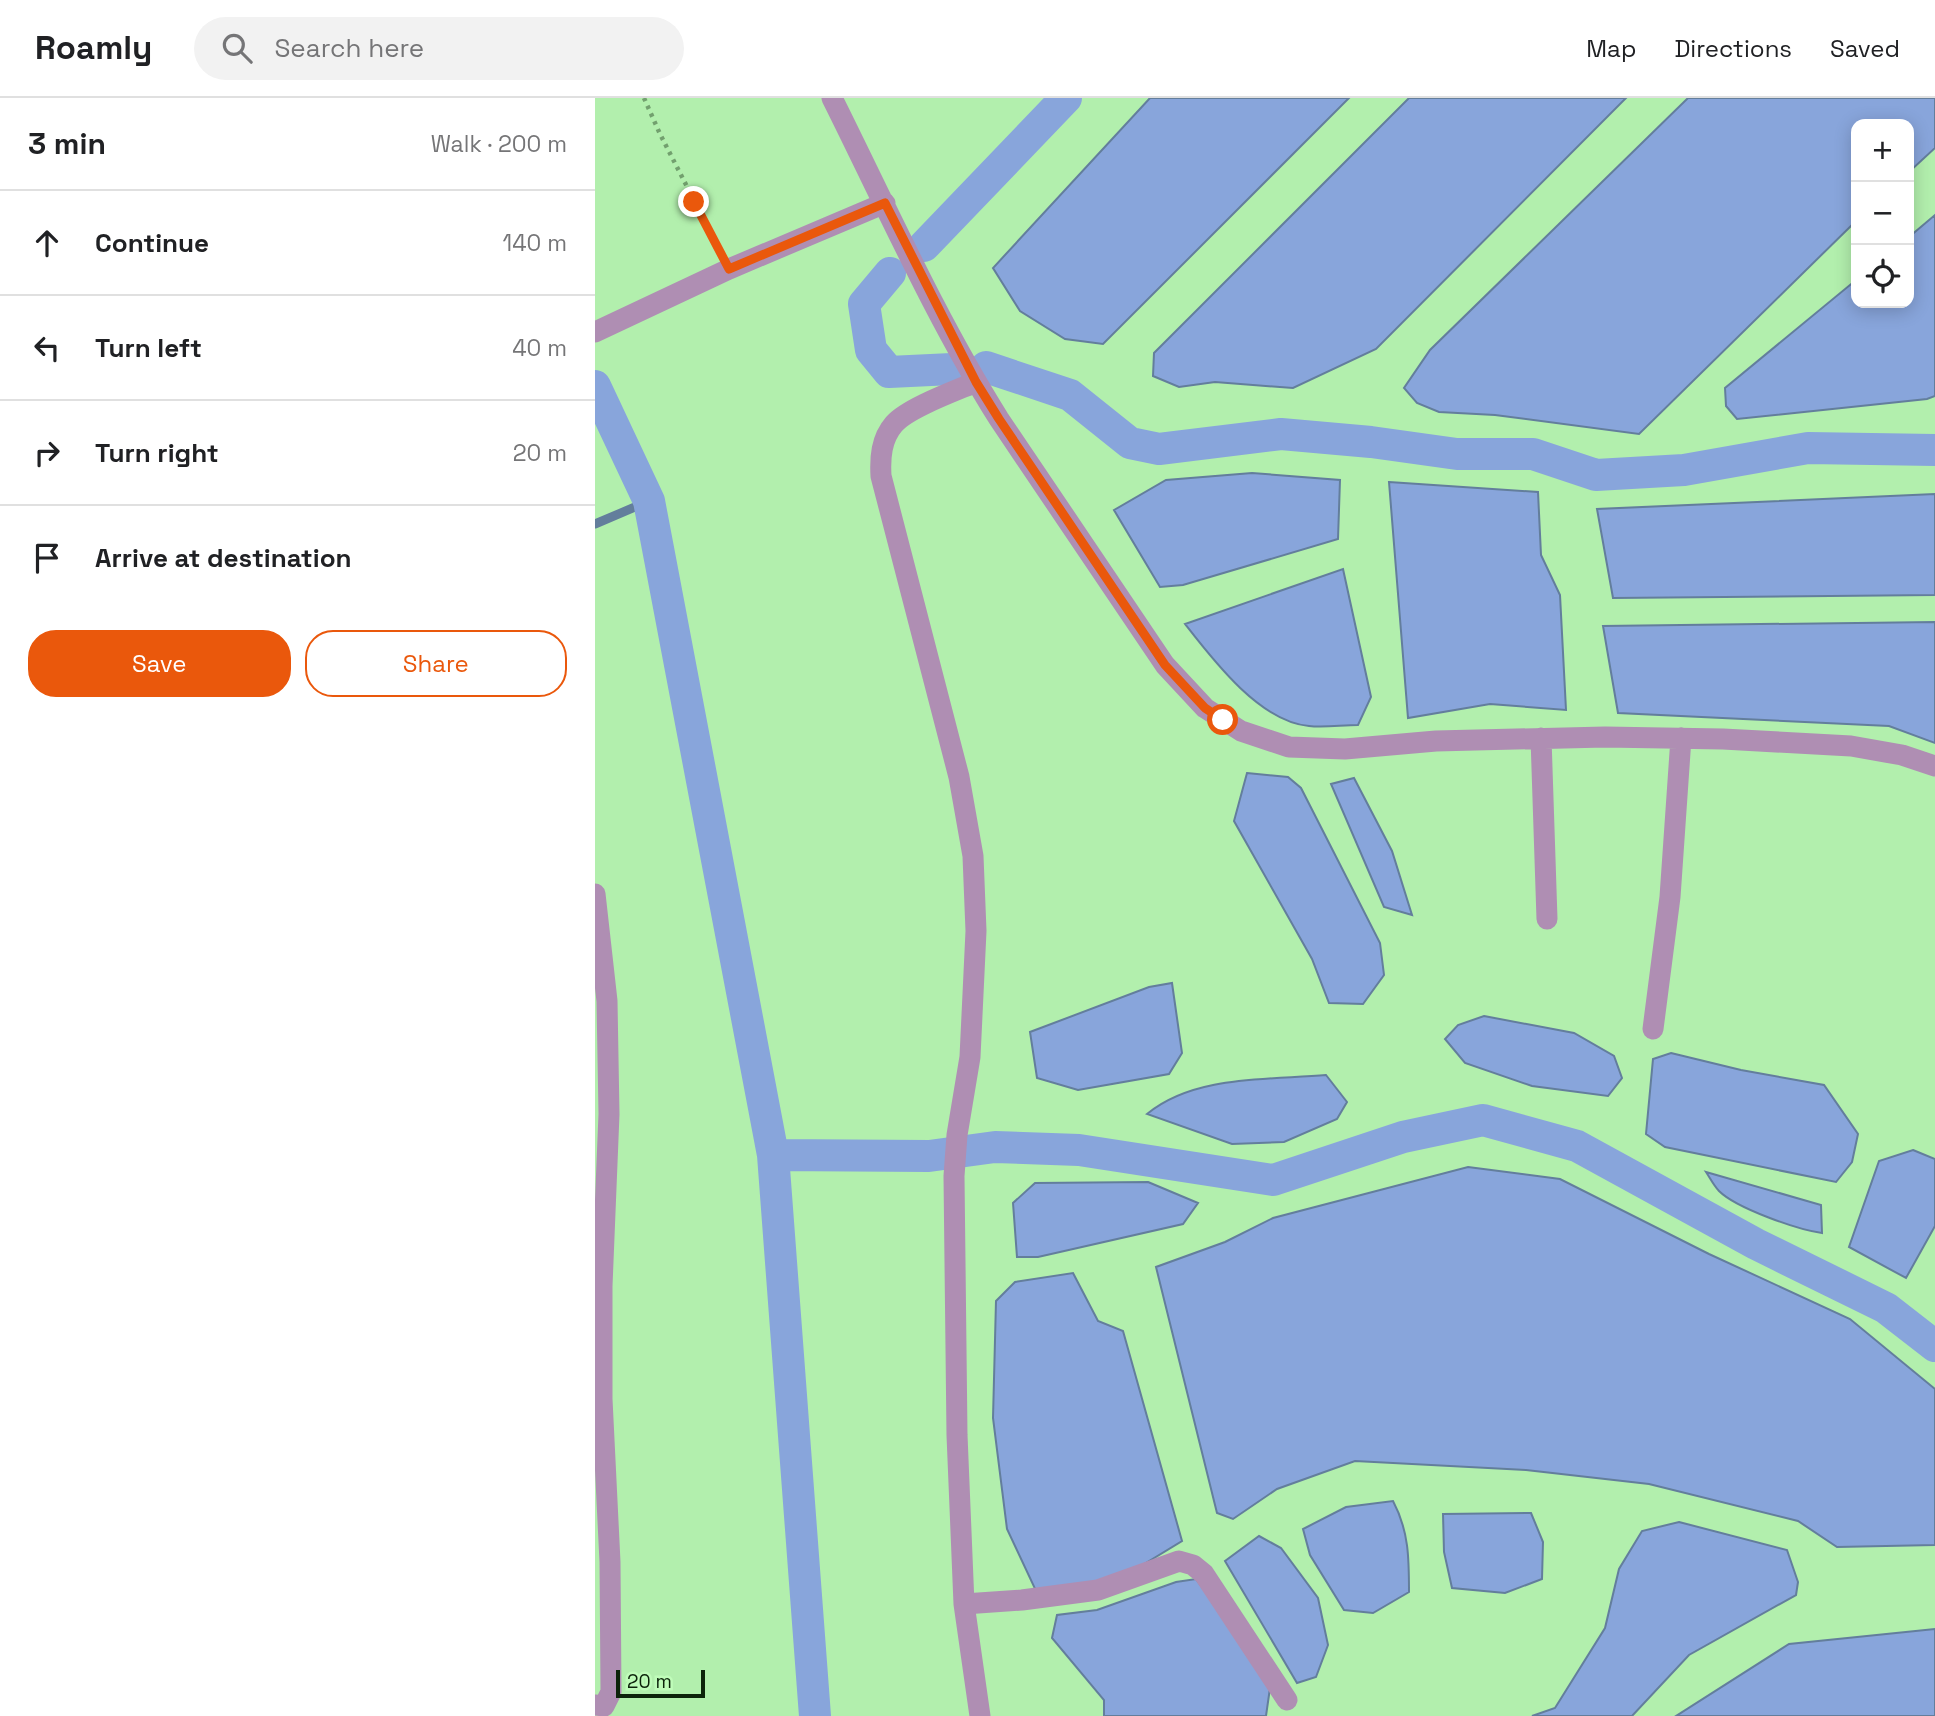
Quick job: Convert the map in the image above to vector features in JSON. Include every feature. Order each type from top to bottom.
[{"type":"street","points":[[832,98],[976,382],[1165,665],[1197,701],[1241,731],[1289,747],[1345,749],[1436,741],[1541,738],[1681,738],[1851,746],[1902,755],[1935,766]]},
{"type":"street","points":[[595,332],[729,269],[885,203]]},
{"type":"street","points":[[976,382],[907,414],[894,424],[880,456],[881,476],[959,777],[973,856],[976,931],[970,1057],[957,1135],[954,1176],[957,1435],[964,1604],[980,1716]]},
{"type":"street","points":[[1541,738],[1547,919]]},
{"type":"street","points":[[1653,1029],[1670,897],[1681,738]]},
{"type":"street","points":[[595,894],[607,1001],[610,1114],[602,1286],[602,1399],[610,1562],[611,1692],[602,1709]]},
{"type":"street","points":[[964,1604],[1098,1590],[1179,1561],[1193,1564],[1204,1574],[1287,1700]]},
{"type":"path","points":[[644,98],[729,269]]},
{"type":"water","points":[[1150,98],[1349,98],[1103,344],[1065,339],[1020,311],[993,268]]},
{"type":"water","points":[[1409,98],[1626,98],[1376,349],[1293,388],[1215,382],[1179,387],[1153,376],[1154,353]]},
{"type":"water","points":[[1688,98],[1935,98],[1935,148],[1914,167],[1914,119],[1851,119],[1851,226],[1639,434],[1495,415],[1439,412],[1417,403],[1404,388],[1430,350]]},
{"type":"water","points":[[1935,215],[1935,396],[1737,419],[1726,406],[1725,388],[1851,284],[1851,308],[1914,308],[1914,233]]},
{"type":"water","points":[[1252,473],[1340,480],[1338,539],[1183,585],[1160,587],[1114,510],[1166,480]]},
{"type":"water","points":[[1389,482],[1538,492],[1541,555],[1560,595],[1566,710],[1490,704],[1408,718]]},
{"type":"water","points":[[1935,494],[1935,595],[1613,598],[1597,509]]},
{"type":"water","points":[[1343,569],[1371,697],[1358,725],[1309,726],[1291,722],[1273,713],[1239,687],[1185,624]]},
{"type":"water","points":[[1935,622],[1935,743],[1889,726],[1618,713],[1603,626]]},
{"type":"water","points":[[1247,773],[1288,777],[1301,788],[1380,943],[1384,975],[1363,1004],[1329,1003],[1312,959],[1234,821]]},
{"type":"water","points":[[1354,778],[1392,851],[1412,915],[1384,907],[1331,784]]},
{"type":"water","points":[[1172,983],[1182,1053],[1169,1074],[1078,1090],[1037,1078],[1030,1032],[1149,987]]},
{"type":"water","points":[[1484,1016],[1574,1033],[1614,1056],[1622,1078],[1608,1096],[1532,1086],[1465,1063],[1445,1039],[1458,1025]]},
{"type":"water","points":[[1671,1053],[1741,1070],[1824,1085],[1858,1134],[1852,1162],[1836,1182],[1665,1147],[1646,1134],[1653,1059]]},
{"type":"water","points":[[1326,1075],[1347,1102],[1337,1119],[1284,1142],[1232,1144],[1147,1114],[1166,1101],[1209,1086],[1256,1079]]},
{"type":"water","points":[[1913,1150],[1935,1159],[1935,1226],[1906,1278],[1849,1247],[1879,1161]]},
{"type":"water","points":[[1468,1167],[1560,1179],[1709,1254],[1850,1319],[1935,1389],[1935,1545],[1837,1547],[1798,1521],[1649,1484],[1526,1470],[1355,1461],[1277,1489],[1233,1519],[1217,1513],[1156,1267],[1225,1242],[1273,1218]]},
{"type":"water","points":[[1706,1172],[1821,1205],[1822,1233],[1783,1223],[1727,1198]]},
{"type":"water","points":[[1148,1182],[1198,1203],[1183,1224],[1038,1257],[1017,1257],[1013,1203],[1035,1183]]},
{"type":"water","points":[[1073,1273],[1098,1321],[1123,1331],[1182,1541],[1108,1586],[1037,1593],[1007,1529],[993,1418],[996,1301],[1015,1282]]},
{"type":"water","points":[[1393,1501],[1405,1534],[1409,1592],[1373,1613],[1344,1610],[1310,1555],[1303,1529],[1346,1507]]},
{"type":"water","points":[[1531,1513],[1543,1542],[1542,1579],[1505,1593],[1452,1588],[1444,1552],[1443,1514]]},
{"type":"water","points":[[1679,1522],[1787,1550],[1798,1582],[1796,1595],[1689,1655],[1632,1716],[1532,1716],[1555,1708],[1605,1628],[1619,1569],[1642,1531]]},
{"type":"water","points":[[1259,1536],[1281,1548],[1318,1598],[1328,1645],[1316,1677],[1297,1683],[1225,1561]]},
{"type":"water","points":[[1196,1579],[1271,1681],[1266,1716],[1104,1716],[1104,1700],[1052,1638],[1057,1615],[1097,1610],[1176,1582]]},
{"type":"water","points":[[1935,1629],[1935,1716],[1676,1716],[1789,1644]]},
{"type":"waterway","points":[[924,246],[1066,98]]},
{"type":"waterway","points":[[890,273],[864,304],[871,350],[889,372],[952,369]]},
{"type":"waterway","points":[[986,367],[1070,395],[1130,443],[1159,449],[1281,434],[1371,442],[1457,454],[1533,454],[1596,475],[1684,470],[1808,448],[1935,450]]},
{"type":"waterway","points":[[595,386],[649,501],[773,1155],[815,1716]]},
{"type":"waterway","points":[[595,524],[649,501]]},
{"type":"waterway","points":[[773,1155],[929,1156],[995,1147],[1079,1150],[1273,1180],[1403,1137],[1483,1120],[1577,1146],[1756,1244],[1886,1308],[1935,1346]]},
{"type":"route","points":[[694,202],[729,269],[885,203],[976,382],[999,419],[1165,665],[1205,708],[1223,720]]}]
